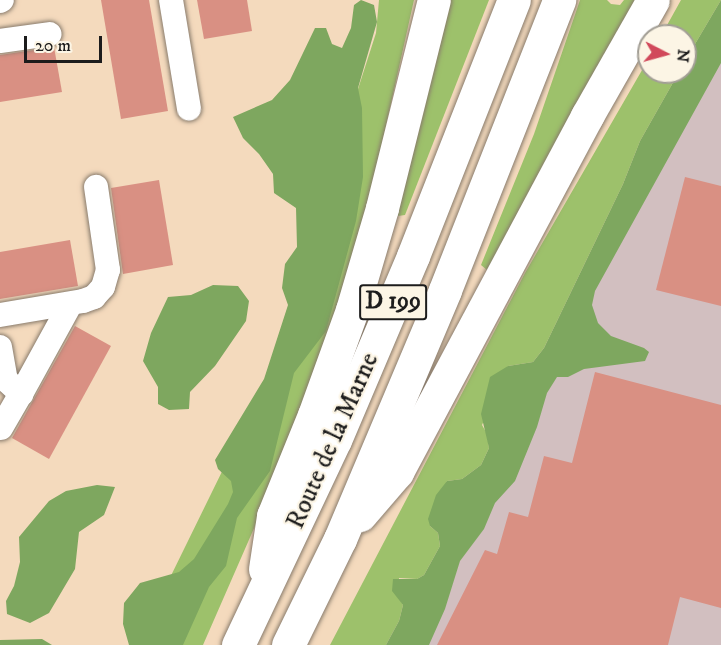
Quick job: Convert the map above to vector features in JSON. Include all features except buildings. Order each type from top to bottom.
[{"type":"highway","points":[[260,600],[273,516],[352,310],[382,208],[434,0]]},
{"type":"highway","name":"Route de la Marne","points":[[238,645],[335,440],[408,267],[514,0]]},
{"type":"highway","name":"Route de la Marne","points":[[288,645],[340,539],[450,279],[559,0]]},
{"type":"highway","points":[[340,539],[397,472],[587,116],[653,0]]},
{"type":"street","points":[[171,0],[189,109]]},
{"type":"street","points":[[0,41],[50,34]]},
{"type":"street","points":[[0,315],[70,304],[94,297],[103,287],[108,270],[96,187]]},
{"type":"street","points":[[1,428],[70,304]]},
{"type":"street","points":[[0,347],[6,380],[21,394]]},
{"type":"shaded area","points":[[721,35],[721,645],[386,645],[694,84],[697,84],[697,79]]},
{"type":"green space","points":[[361,0],[374,5],[377,22],[358,88],[362,108],[363,177],[356,221],[326,331],[294,373],[270,471],[237,518],[226,566],[209,587],[183,645],[129,645],[123,624],[124,603],[140,583],[179,572],[194,559],[228,504],[233,492],[231,481],[218,469],[215,460],[264,379],[288,305],[282,288],[285,264],[297,247],[296,208],[274,193],[273,174],[259,154],[243,138],[233,117],[272,100],[290,80],[315,28],[326,28],[332,44],[342,48],[351,28],[354,5]]},
{"type":"green space","points":[[379,0],[414,0],[365,220],[345,291],[286,455],[203,645],[137,645],[260,394],[376,33]]},
{"type":"green space","points":[[451,0],[489,0],[405,215],[398,216],[394,214]]},
{"type":"green space","points":[[580,0],[607,0],[611,4],[620,5],[624,0],[644,0],[487,270],[481,265],[534,134]]},
{"type":"green space","points":[[681,0],[721,0],[697,41],[697,24],[668,24]]},
{"type":"green space","points":[[721,0],[721,63],[595,291],[592,305],[598,323],[611,336],[649,352],[645,361],[584,369],[568,377],[557,377],[547,393],[537,427],[515,481],[495,503],[484,529],[460,561],[445,609],[429,645],[386,645],[399,621],[403,605],[392,591],[393,579],[417,579],[424,575],[440,546],[438,533],[430,526],[428,519],[436,495],[447,481],[462,479],[481,465],[489,448],[481,414],[490,377],[508,366],[533,362],[544,348],[623,184],[640,141],[672,84],[697,84],[697,41]]},
{"type":"green space","points":[[637,79],[637,84],[672,84],[640,141],[623,184],[544,348],[533,362],[508,366],[482,425],[487,434],[489,448],[481,465],[462,479],[447,481],[430,526],[438,533],[440,546],[424,575],[417,579],[399,578],[398,596],[403,605],[399,621],[386,645],[330,645],[525,273]]},
{"type":"green space","points":[[213,285],[238,286],[249,301],[246,321],[215,366],[190,392],[189,409],[169,410],[158,404],[158,387],[143,361],[151,333],[168,297],[191,295]]},
{"type":"green space","points":[[97,485],[115,487],[104,515],[79,532],[75,569],[49,613],[30,623],[7,614],[6,601],[14,586],[20,562],[19,537],[49,501],[66,491]]},
{"type":"green space","points":[[42,639],[52,645],[0,645],[0,640]]}]
